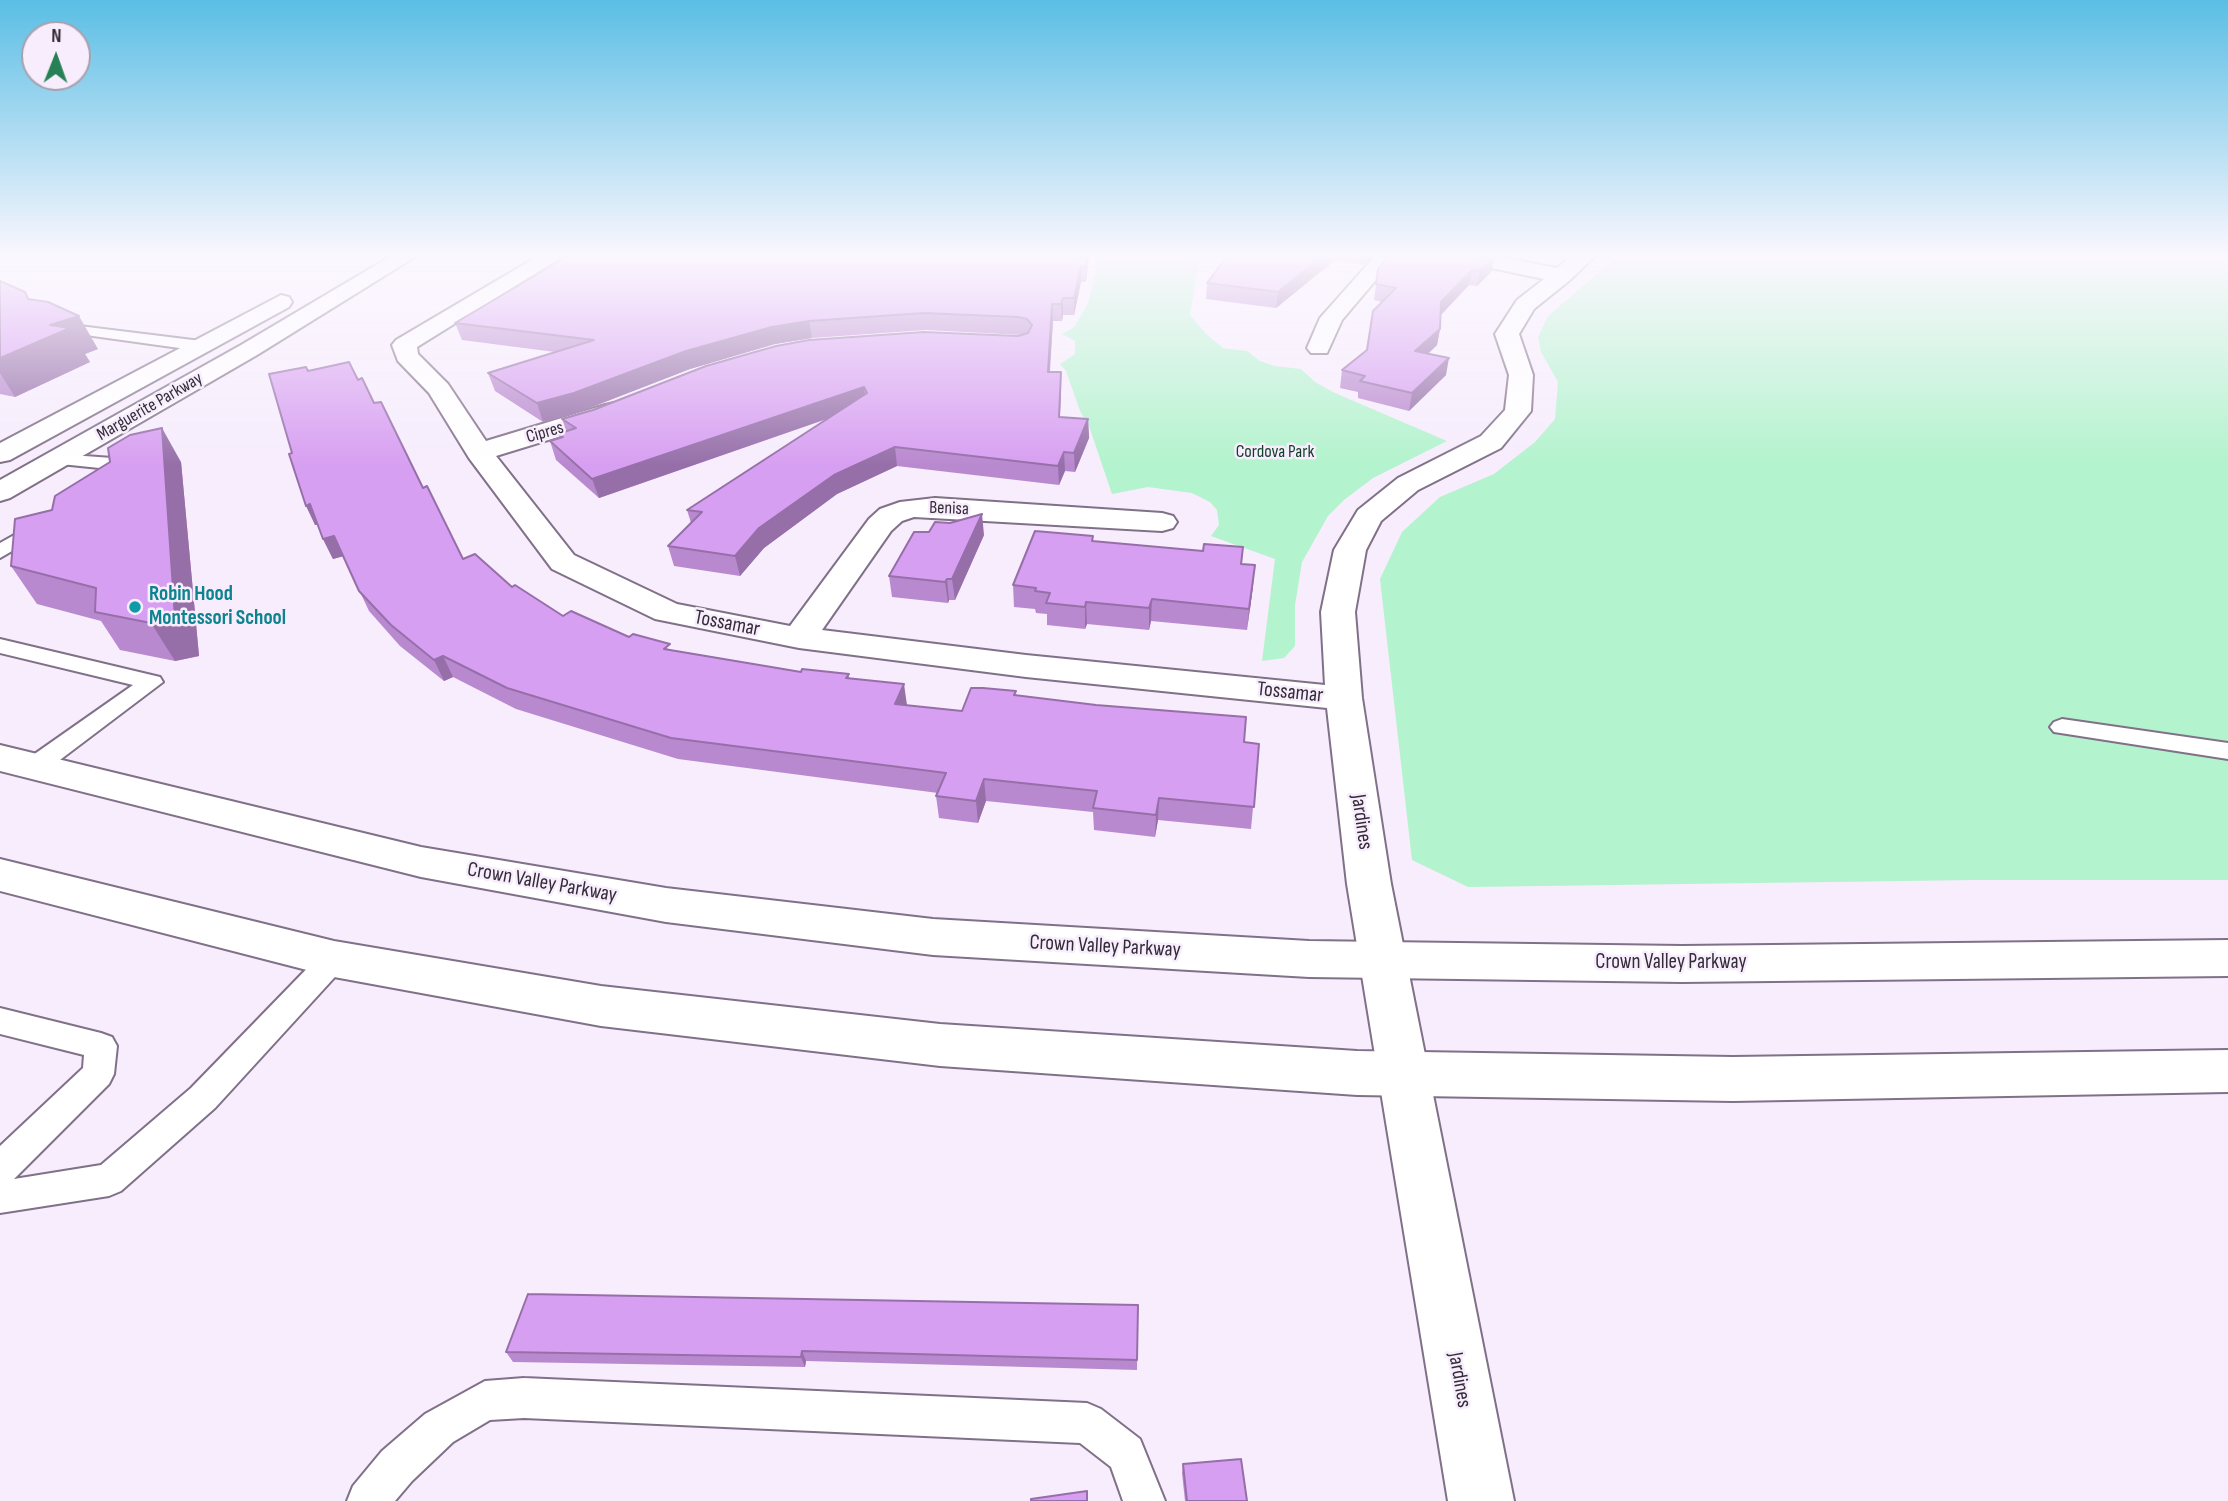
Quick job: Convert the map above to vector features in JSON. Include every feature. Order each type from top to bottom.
[{"type":"street","name":"Marguerite Parkway","points":[[0,454],[239,325]]},
{"type":"street","name":"Marguerite Parkway","points":[[0,492],[288,325]]},
{"type":"street","name":"Tossamar","points":[[437,325],[404,345],[407,356],[439,389],[479,452],[563,562],[667,612],[799,638],[1026,666],[1344,698]]},
{"type":"street","points":[[1319,348],[1328,325]]},
{"type":"street","name":"Jardines","points":[[1481,1501],[1369,884],[1344,698],[1339,612],[1350,550],[1368,516],[1408,484],[1491,442],[1518,411],[1521,374],[1507,334],[1513,325]]},
{"type":"street","name":"Cipres","points":[[479,452],[640,401]]},
{"type":"street","name":"Benisa","points":[[799,638],[880,525],[891,516],[910,508],[935,507],[1161,522]]},
{"type":"street","name":"Crown Valley Parkway","points":[[18,762],[421,862],[666,905],[933,937],[1309,959],[1682,964],[2228,958]]},
{"type":"street","points":[[0,875],[334,959],[601,1006],[940,1045],[1317,1072],[1405,1074],[1733,1079],[2228,1070]]},
{"type":"lane","points":[[53,327],[201,346]]},
{"type":"lane","points":[[57,460],[140,466],[117,480]]},
{"type":"lane","points":[[0,552],[58,516]]},
{"type":"lane","points":[[0,646],[152,682],[18,762]]},
{"type":"lane","points":[[2062,727],[2228,751]]},
{"type":"lane","points":[[0,1197],[109,1180],[203,1098],[334,959]]},
{"type":"lane","points":[[0,1021],[101,1046],[98,1074],[0,1169]]},
{"type":"lane","points":[[368,1501],[397,1466],[439,1428],[485,1401],[524,1398],[1087,1423],[1126,1453],[1144,1501]]},
{"type":"green space","name":"Cordova Park","points":[[1199,325],[1223,348],[1247,351],[1260,361],[1275,366],[1301,369],[1315,382],[1335,393],[1447,441],[1373,478],[1328,516],[1302,562],[1295,605],[1295,646],[1284,658],[1262,661],[1275,559],[1211,536],[1219,525],[1217,510],[1210,502],[1192,493],[1148,487],[1112,494],[1089,426],[1080,411],[1066,371],[1060,364],[1075,354],[1075,341],[1062,334],[1074,327]]},
{"type":"green space","points":[[1544,325],[2228,325],[2228,880],[1974,880],[1468,887],[1412,860],[1380,579],[1402,532],[1440,497],[1494,474],[1535,442],[1555,419],[1558,382],[1541,352],[1538,337]]},
{"type":"building","points":[[0,325],[50,325],[70,328],[0,358]]},
{"type":"building","points":[[472,325],[784,325],[686,351],[574,393],[537,403],[488,373],[594,340]]},
{"type":"building","points":[[1032,325],[1051,325],[1048,372],[1061,372],[1059,417],[1088,419],[1074,453],[1064,452],[1058,466],[895,447],[834,475],[759,528],[735,556],[668,546],[702,512],[687,510],[867,393],[864,387],[592,479],[550,441],[563,437],[558,434],[576,428],[562,419],[593,410],[706,366],[776,346],[809,340],[924,332],[1018,336],[1028,333]]},
{"type":"building","points":[[1371,325],[1440,325],[1440,329],[1415,351],[1449,358],[1412,393],[1360,381],[1365,376],[1342,370],[1367,350]]},
{"type":"building","points":[[349,362],[358,380],[362,378],[374,403],[381,402],[423,488],[427,486],[463,559],[475,554],[512,587],[515,585],[563,616],[571,611],[629,637],[633,634],[670,644],[664,649],[801,672],[802,669],[849,674],[846,678],[904,684],[895,704],[962,711],[971,688],[983,688],[1016,691],[1014,695],[1096,705],[1246,717],[1244,742],[1259,744],[1254,807],[1159,798],[1156,815],[1093,808],[1097,791],[984,779],[976,801],[936,796],[946,773],[671,738],[507,688],[443,656],[434,660],[391,625],[359,591],[334,536],[323,539],[310,504],[306,506],[289,454],[292,453],[269,374],[306,367],[308,371]]},
{"type":"building","points":[[162,428],[175,618],[151,623],[95,612],[96,588],[11,566],[15,519],[52,510],[55,496],[110,462],[108,448],[130,435]]},
{"type":"building","points":[[982,514],[952,579],[945,582],[889,576],[914,532],[929,532],[935,522],[950,523]]},
{"type":"building","points":[[1035,531],[1093,536],[1092,541],[1203,551],[1204,544],[1243,547],[1241,564],[1255,565],[1249,609],[1152,599],[1149,608],[1086,602],[1085,607],[1046,603],[1050,593],[1013,585]]},
{"type":"building","points":[[528,1294],[1138,1305],[1137,1360],[802,1351],[801,1357],[506,1352]]},
{"type":"building","points":[[1241,1459],[1247,1501],[1187,1501],[1183,1464]]},
{"type":"building","points":[[1087,1491],[1087,1501],[1031,1501],[1031,1499]]},
{"type":"place","name":"Robin Hood Montessori School","points":[[135,607]]}]
